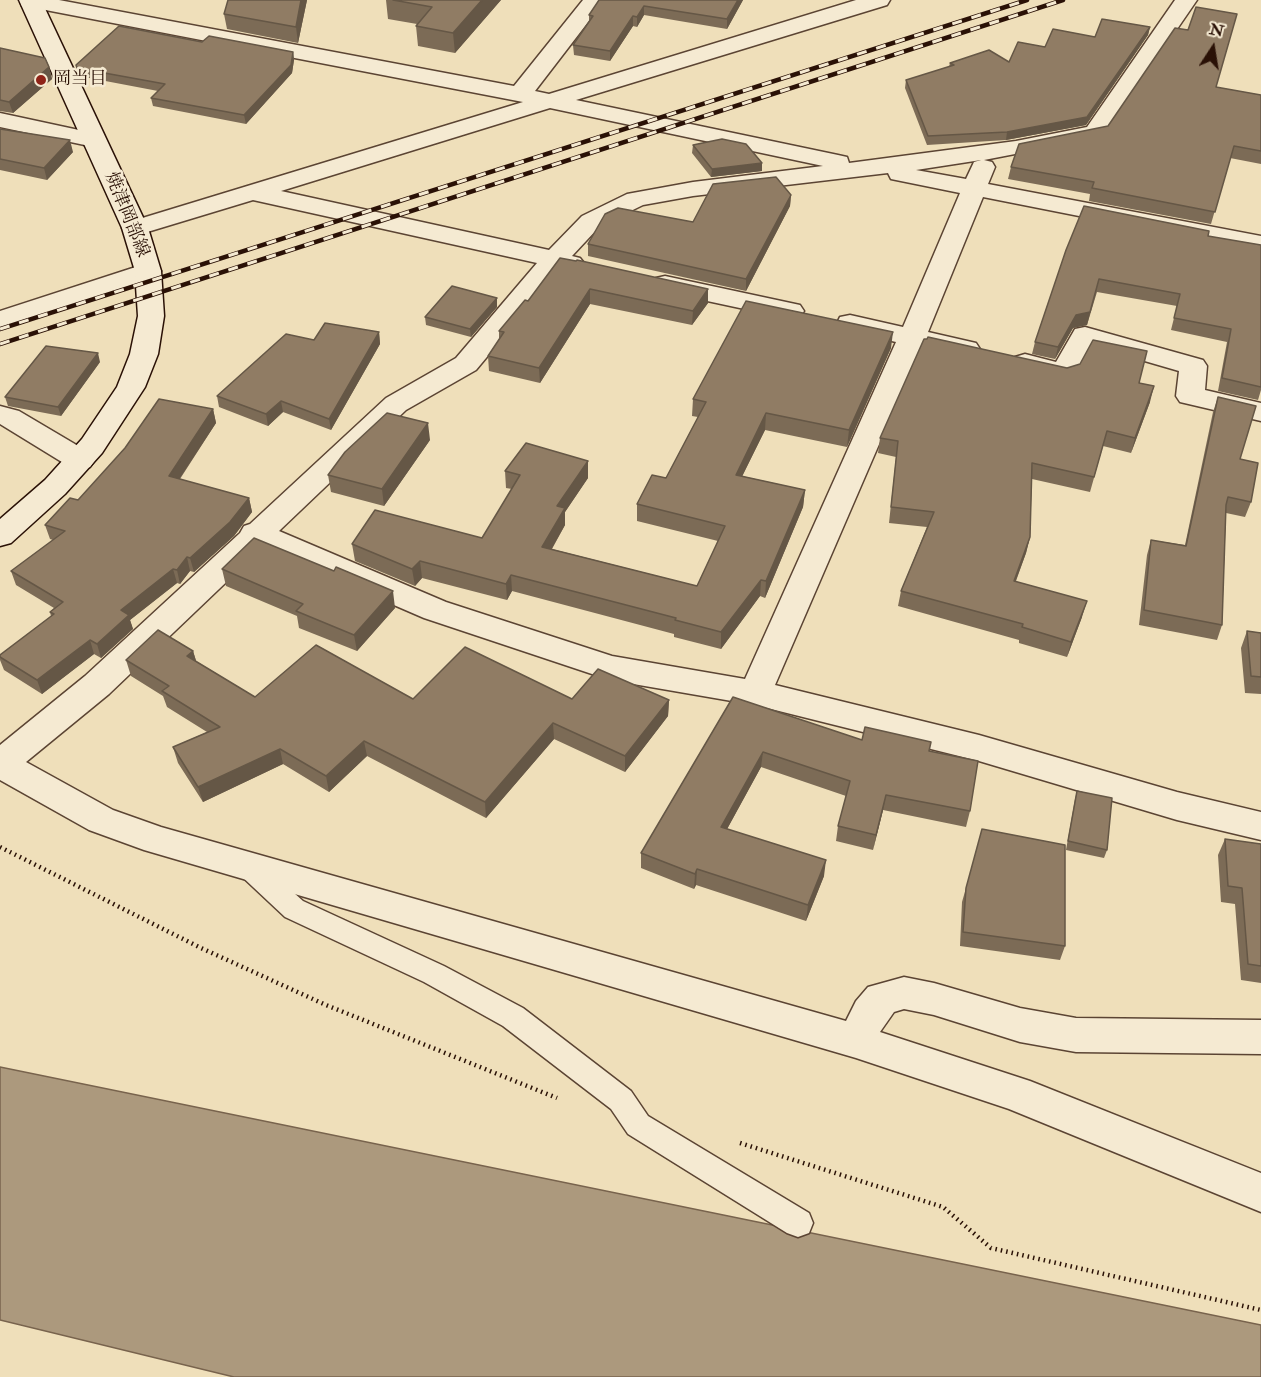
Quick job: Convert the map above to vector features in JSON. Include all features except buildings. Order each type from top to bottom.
[{"type":"street","points":[[520,94],[594,0]]},
{"type":"street","points":[[135,228],[879,0]]},
{"type":"street","points":[[1186,0],[1095,132],[989,152],[693,189],[636,199],[591,221],[554,260],[466,364],[396,404],[255,533],[97,685],[0,764],[101,819],[157,840],[856,1041],[1016,1094],[1261,1193]]},
{"type":"street","points":[[30,1],[520,94],[608,115],[863,167],[1261,244]]},
{"type":"street","name":"焼津岡部線","points":[[0,536],[56,487],[113,417],[131,387],[144,354],[151,316],[148,271],[135,228],[30,1]]},
{"type":"street","points":[[0,120],[94,140]]},
{"type":"street","points":[[755,693],[912,337],[989,152]]},
{"type":"street","points":[[252,192],[600,270]]},
{"type":"street","points":[[0,320],[148,271]]},
{"type":"street","points":[[646,280],[1064,372],[1085,335],[1193,366],[1190,396],[1261,412]]},
{"type":"street","points":[[0,415],[9,417],[80,460]]},
{"type":"street","points":[[255,533],[435,610],[610,668],[755,693],[979,748],[1177,806],[1261,826]]},
{"type":"street","points":[[856,1041],[870,1013],[882,999],[904,993],[934,999],[1020,1026],[1076,1035],[1261,1037]]},
{"type":"lane","points":[[245,865],[294,909],[435,974],[513,1017],[621,1100],[638,1125],[798,1223]]},
{"type":"shaded area","points":[[0,1067],[1261,1325],[1261,1377],[234,1377],[0,1320]]},
{"type":"railway","points":[[0,329],[1027,0]]},
{"type":"railway","points":[[0,344],[1063,0]]},
{"type":"place","name":"岡当目","points":[[41,80]]}]
